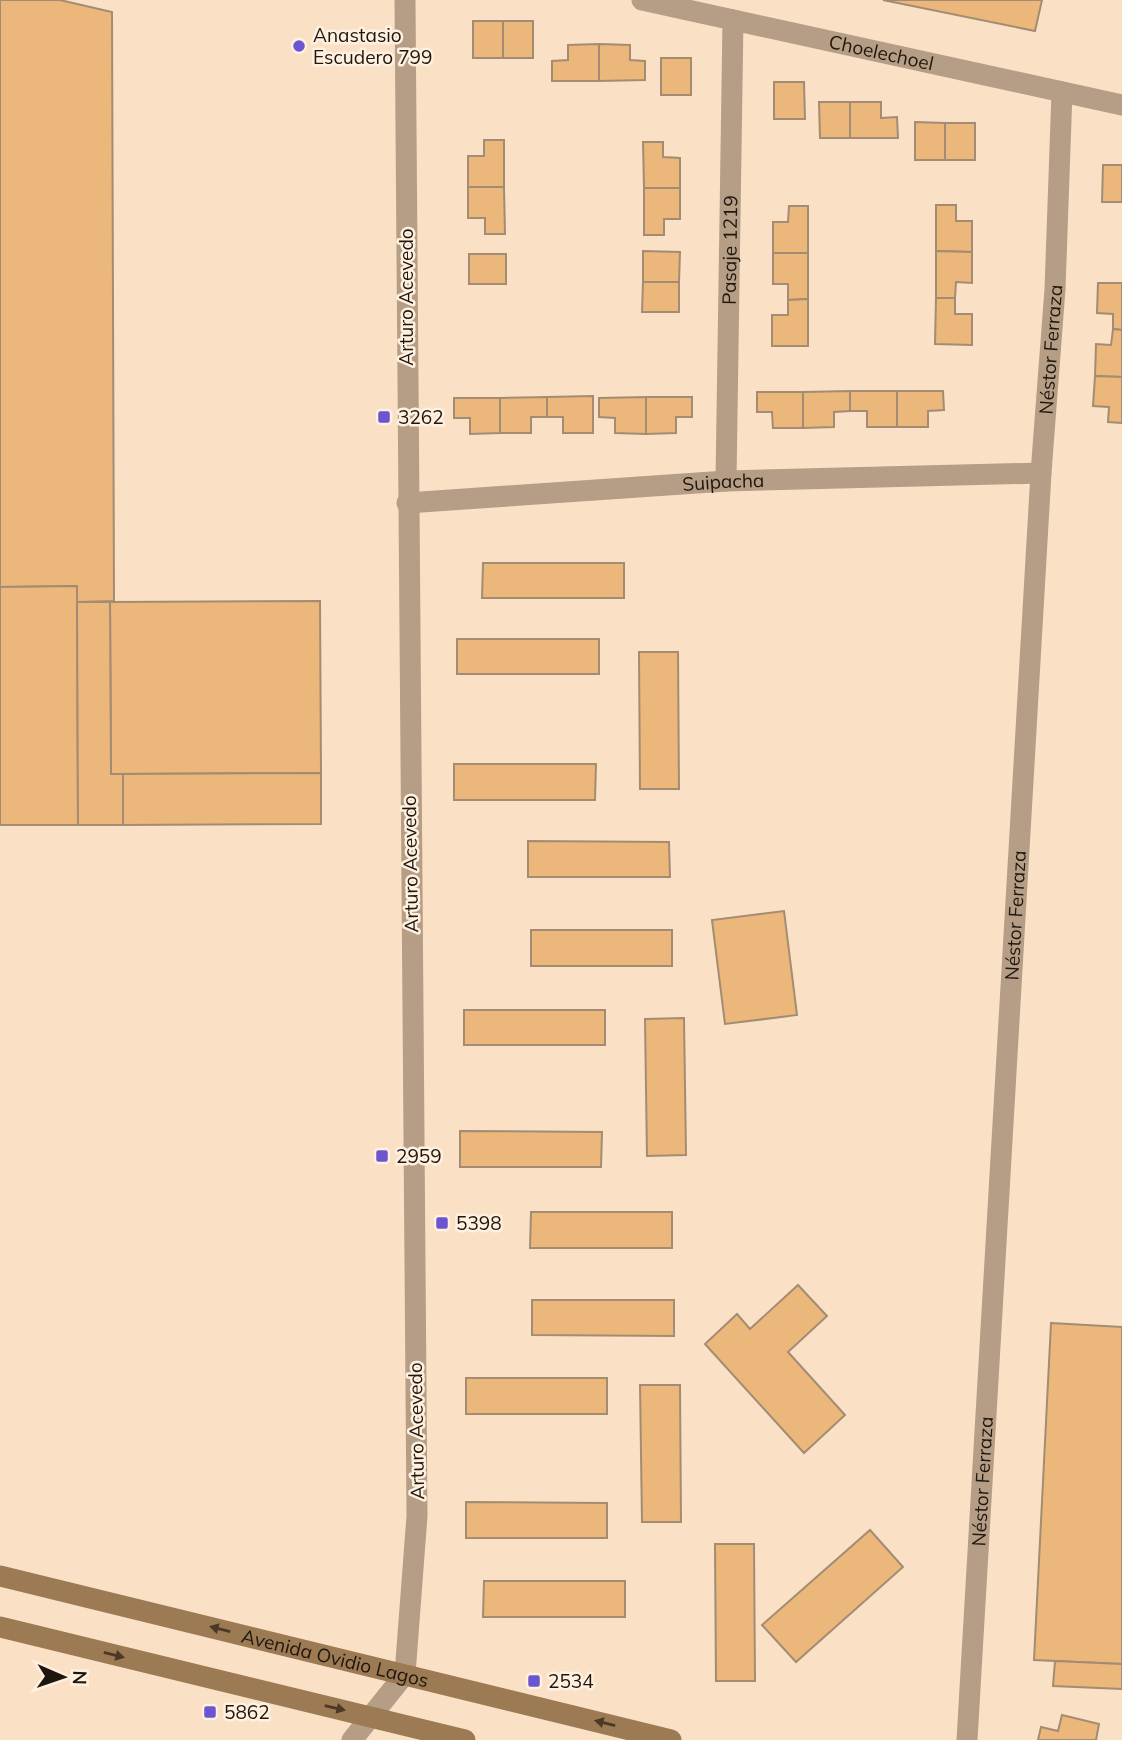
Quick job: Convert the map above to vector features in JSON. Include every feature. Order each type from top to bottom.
[{"type":"main road","name":"Avenida Ovidio Lagos","points":[[0,1576],[671,1740]]},
{"type":"main road","points":[[0,1627],[465,1740]]},
{"type":"street","name":"Arturo Acevedo","points":[[405,0],[417,1516],[405,1674]]},
{"type":"street","name":"Choelechoel","points":[[642,0],[1122,105]]},
{"type":"street","name":"Pasaje 1219","points":[[726,481],[733,20]]},
{"type":"street","name":"Néstor Ferraza","points":[[967,1740],[1041,474],[1055,289],[1062,92]]},
{"type":"street","name":"Suipacha","points":[[407,503],[726,481],[1041,474]]},
{"type":"street","points":[[352,1740],[369,1715],[405,1674]]},
{"type":"building","points":[[0,0],[60,0],[112,12],[114,601],[77,602],[77,586],[0,587]]},
{"type":"building","points":[[883,0],[1042,0],[1035,31]]},
{"type":"building","points":[[473,21],[503,21],[503,58],[473,58]]},
{"type":"building","points":[[503,21],[533,21],[533,58],[503,58]]},
{"type":"building","points":[[599,44],[630,45],[630,60],[645,61],[645,80],[599,81]]},
{"type":"building","points":[[599,44],[599,81],[552,81],[552,61],[568,60],[568,45]]},
{"type":"building","points":[[661,58],[691,58],[691,95],[661,95]]},
{"type":"building","points":[[774,82],[804,82],[805,119],[774,119]]},
{"type":"building","points":[[819,102],[850,102],[850,138],[820,138]]},
{"type":"building","points":[[850,102],[881,102],[881,118],[897,117],[898,138],[850,138]]},
{"type":"building","points":[[915,122],[945,123],[945,160],[915,160]]},
{"type":"building","points":[[945,123],[975,123],[975,160],[945,160]]},
{"type":"building","points":[[484,140],[504,140],[504,187],[468,187],[468,156],[484,156]]},
{"type":"building","points":[[643,142],[663,142],[663,157],[680,158],[680,188],[644,188]]},
{"type":"building","points":[[1103,165],[1122,165],[1122,202],[1102,202]]},
{"type":"building","points":[[468,187],[504,187],[505,234],[485,234],[485,218],[468,218]]},
{"type":"building","points":[[644,188],[680,188],[680,219],[664,219],[664,235],[644,235]]},
{"type":"building","points":[[936,205],[956,205],[956,221],[972,221],[972,252],[936,251]]},
{"type":"building","points":[[789,206],[808,206],[808,253],[773,253],[773,222],[788,222]]},
{"type":"building","points":[[643,251],[680,252],[679,282],[643,282]]},
{"type":"building","points":[[936,251],[972,252],[972,283],[956,282],[955,298],[936,298]]},
{"type":"building","points":[[773,253],[808,253],[808,299],[788,300],[788,284],[773,284]]},
{"type":"building","points":[[469,254],[506,254],[506,284],[469,284]]},
{"type":"building","points":[[643,282],[679,282],[679,312],[642,312]]},
{"type":"building","points":[[1098,283],[1122,283],[1122,330],[1113,329],[1113,314],[1097,313]]},
{"type":"building","points":[[936,298],[955,298],[955,314],[972,314],[972,345],[935,344]]},
{"type":"building","points":[[808,299],[808,346],[772,346],[772,315],[788,315],[788,300]]},
{"type":"building","points":[[1113,329],[1122,330],[1122,377],[1095,376],[1096,344],[1111,345]]},
{"type":"building","points":[[1095,376],[1122,377],[1122,423],[1108,422],[1109,407],[1093,406]]},
{"type":"building","points":[[850,391],[850,411],[834,412],[834,427],[803,428],[803,392]]},
{"type":"building","points":[[850,391],[897,391],[897,427],[867,427],[867,411],[850,411]]},
{"type":"building","points":[[897,391],[943,391],[944,410],[928,411],[928,427],[897,427]]},
{"type":"building","points":[[757,392],[803,392],[803,428],[773,428],[772,412],[757,412]]},
{"type":"building","points":[[593,396],[593,433],[563,433],[563,417],[547,417],[547,397]]},
{"type":"building","points":[[547,397],[547,417],[531,417],[531,433],[500,433],[500,398]]},
{"type":"building","points":[[646,397],[646,434],[615,433],[615,418],[599,417],[599,398]]},
{"type":"building","points":[[646,397],[692,397],[692,417],[676,417],[676,433],[646,434]]},
{"type":"building","points":[[454,398],[500,398],[500,433],[470,434],[470,418],[454,418]]},
{"type":"building","points":[[483,563],[624,563],[624,598],[482,598]]},
{"type":"building","points":[[77,586],[78,825],[0,825],[0,587]]},
{"type":"building","points":[[320,601],[321,773],[111,774],[110,602]]},
{"type":"building","points":[[77,602],[110,602],[111,774],[123,774],[123,825],[78,825]]},
{"type":"building","points":[[457,639],[599,639],[599,674],[457,674]]},
{"type":"building","points":[[639,652],[678,652],[679,789],[640,789]]},
{"type":"building","points":[[454,764],[596,764],[595,800],[454,800]]},
{"type":"building","points":[[321,773],[321,824],[123,825],[123,774]]},
{"type":"building","points":[[528,841],[669,842],[670,877],[528,877]]},
{"type":"building","points":[[784,911],[797,1015],[725,1024],[712,920]]},
{"type":"building","points":[[531,930],[672,930],[672,966],[531,966]]},
{"type":"building","points":[[464,1010],[605,1010],[605,1045],[464,1045]]},
{"type":"building","points":[[684,1018],[686,1155],[647,1156],[645,1019]]},
{"type":"building","points":[[460,1131],[602,1132],[601,1167],[460,1167]]},
{"type":"building","points":[[531,1212],[672,1212],[672,1248],[530,1248]]},
{"type":"building","points":[[798,1285],[827,1316],[788,1352],[845,1415],[804,1453],[705,1344],[737,1314],[750,1329]]},
{"type":"building","points":[[532,1300],[674,1300],[674,1336],[532,1335]]},
{"type":"building","points":[[1051,1323],[1122,1327],[1122,1664],[1034,1660]]},
{"type":"building","points":[[466,1378],[607,1378],[607,1414],[466,1414]]},
{"type":"building","points":[[640,1385],[680,1385],[681,1522],[642,1522]]},
{"type":"building","points":[[466,1502],[607,1503],[607,1538],[466,1538]]},
{"type":"building","points":[[870,1530],[903,1567],[796,1662],[762,1625]]},
{"type":"building","points":[[715,1544],[754,1544],[755,1681],[716,1681]]},
{"type":"building","points":[[484,1581],[625,1581],[625,1617],[483,1617]]},
{"type":"building","points":[[1055,1661],[1122,1664],[1122,1689],[1053,1686]]},
{"type":"building","points":[[1062,1715],[1099,1724],[1096,1740],[1038,1740],[1041,1727],[1058,1731]]},
{"type":"place","name":"Anastasio Escudero 799","points":[[299,46]]},
{"type":"place","name":"3262","points":[[384,417]]},
{"type":"place","name":"2959","points":[[382,1156]]},
{"type":"place","name":"5398","points":[[442,1223]]},
{"type":"place","name":"2534","points":[[534,1681]]},
{"type":"place","name":"5862","points":[[210,1712]]}]
